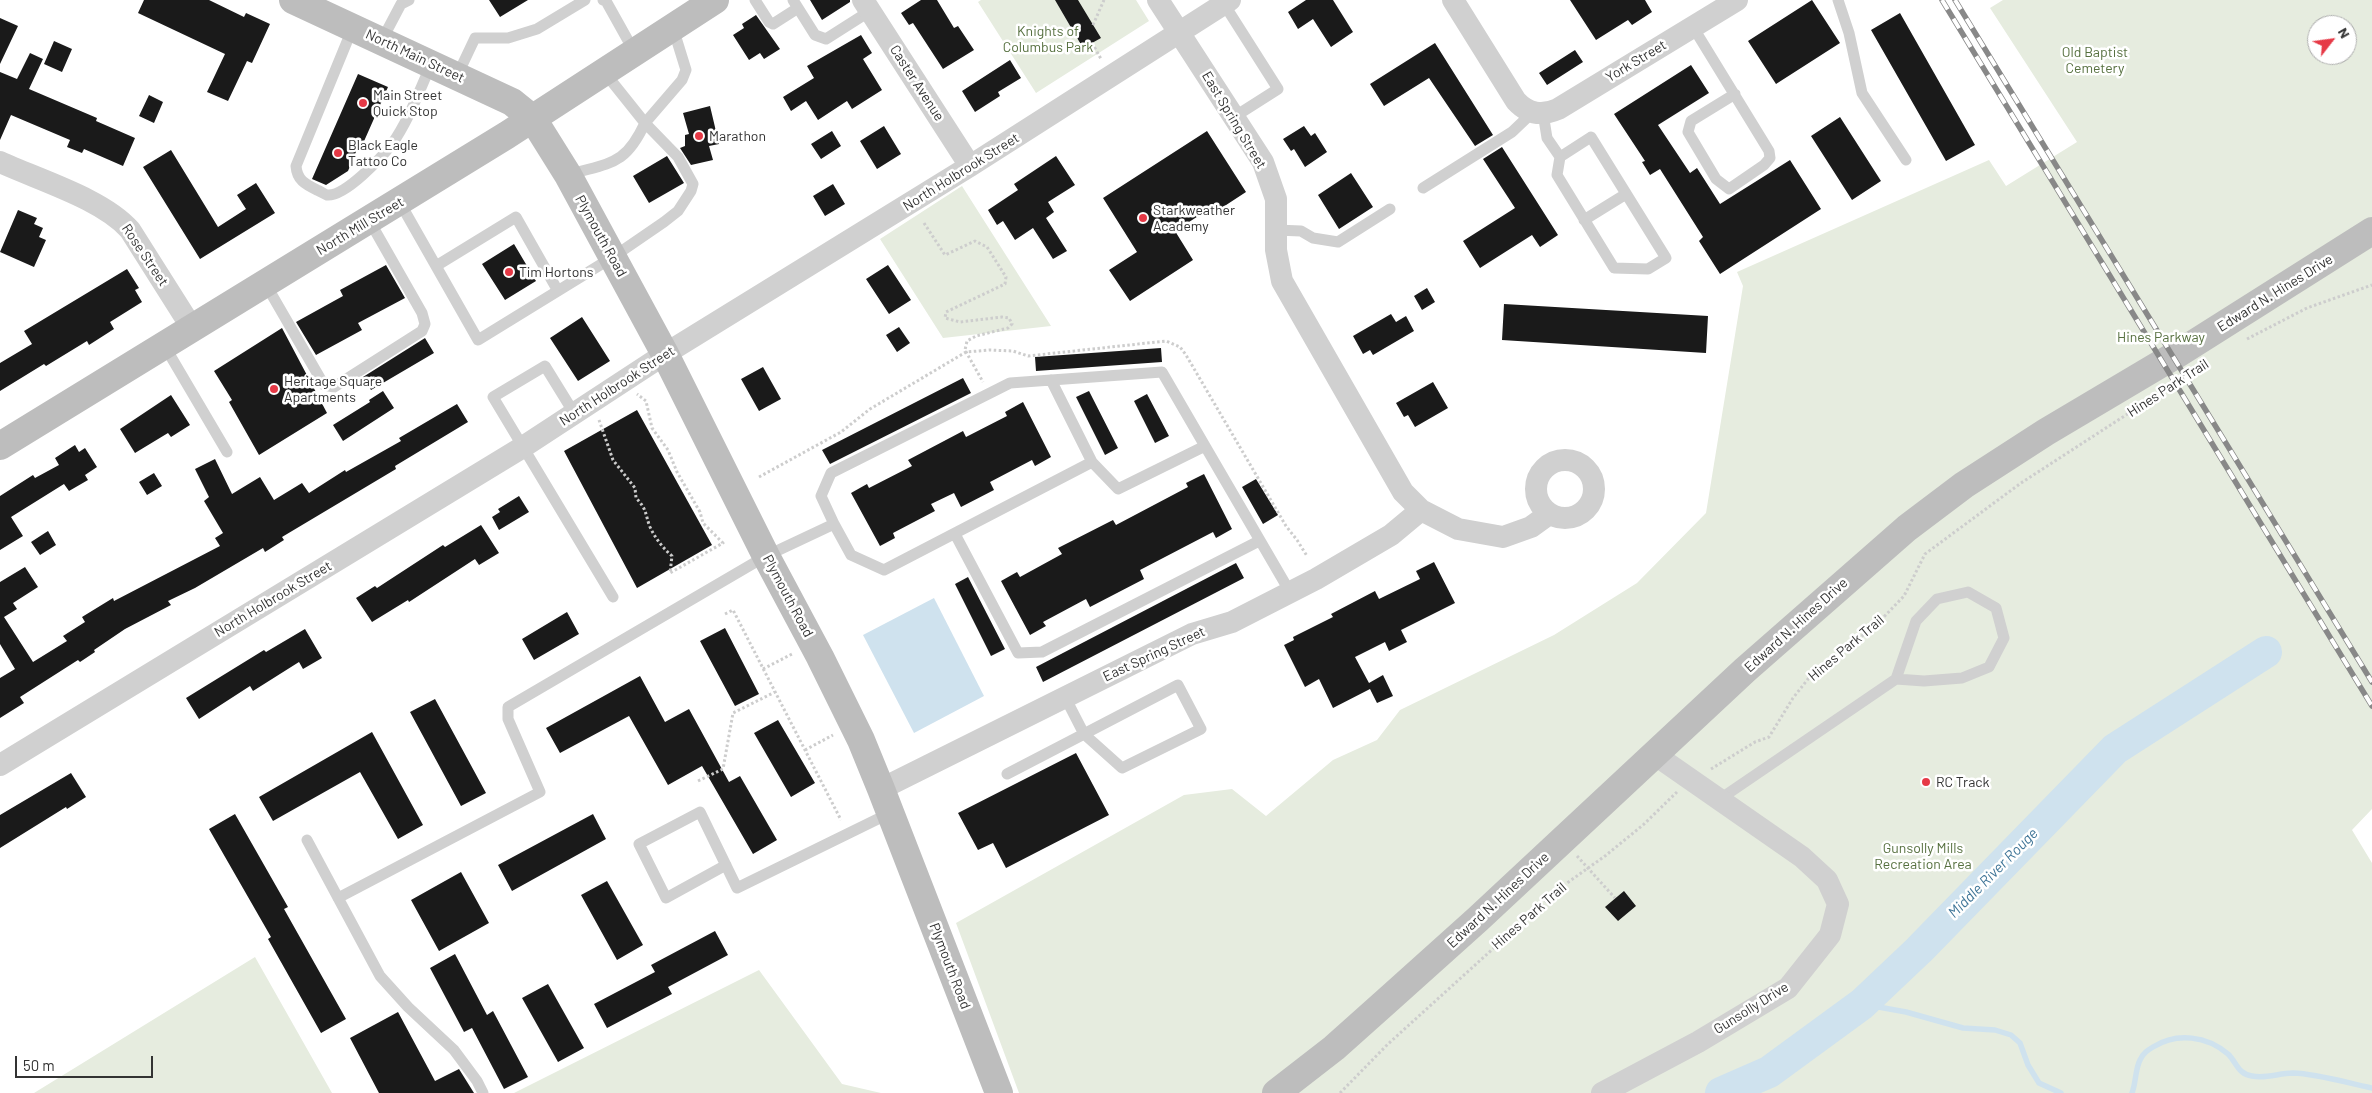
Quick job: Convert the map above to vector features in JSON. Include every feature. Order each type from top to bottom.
[{"type":"street","name":"North Main Street","points":[[293,0],[432,63],[512,102],[533,119]]},
{"type":"street","name":"North Mill Street","points":[[0,446],[533,119],[715,0]]},
{"type":"street","name":"East Spring Street","points":[[1158,0],[1262,162],[1276,199],[1276,250],[1282,281],[1403,492],[1421,510],[1458,528],[1503,536],[1531,527],[1549,514]]},
{"type":"street","points":[[1453,0],[1516,100],[1522,106],[1538,112]]},
{"type":"street","name":"York Street","points":[[1538,112],[1558,109],[1737,0]]},
{"type":"street","name":"North Holbrook Street","points":[[0,765],[523,446],[665,354],[970,166],[1227,2]]},
{"type":"street","name":"Caster Avenue","points":[[867,5],[970,166]]},
{"type":"street","name":"Plymouth Road","points":[[533,119],[568,175],[665,354],[766,556],[820,657],[886,801],[999,1093]]},
{"type":"street","name":"Rose Street","points":[[0,162],[101,206],[120,219],[130,230],[192,328]]},
{"type":"street","name":"Edward N. Hines Drive","points":[[1281,1092],[1390,998],[1830,594],[1907,528],[1964,485],[2046,432],[2204,338],[2372,231]]},
{"type":"street","name":"East Spring Street","points":[[886,801],[1065,697],[1192,634],[1232,622],[1290,592],[1391,535],[1421,510]]},
{"type":"street","name":"Gunsolly Drive","points":[[1602,1093],[1698,1042],[1788,988],[1830,935],[1838,904],[1827,880],[1802,857],[1654,754]]},
{"type":"lane","points":[[382,40],[401,4],[409,0]]},
{"type":"lane","points":[[457,76],[475,38],[508,38],[537,29],[585,0]]},
{"type":"lane","points":[[603,0],[606,1],[635,54]]},
{"type":"lane","points":[[756,0],[769,22],[774,24],[796,4],[815,35],[826,39],[867,5]]},
{"type":"lane","points":[[1838,0],[1849,33],[1862,93],[1906,160]]},
{"type":"lane","points":[[1227,2],[1278,89],[1234,118]]},
{"type":"lane","points":[[353,27],[296,166],[297,173],[302,182],[326,194],[334,194],[351,185],[392,144],[410,111],[432,63]]},
{"type":"lane","points":[[1694,27],[1735,94],[1769,151],[1770,158],[1764,165],[1729,189],[1716,179],[1688,132],[1691,121],[1735,94]]},
{"type":"lane","points":[[568,175],[615,161],[626,154],[636,144],[645,123],[682,80],[686,70],[673,28]]},
{"type":"lane","points":[[399,201],[478,340],[613,257],[678,211],[691,191],[693,184],[678,157],[645,123],[605,73]]},
{"type":"lane","points":[[1423,188],[1512,132],[1538,112],[1547,138],[1560,157],[1557,175],[1614,268],[1648,269],[1666,258],[1590,138],[1560,157]]},
{"type":"lane","points":[[1584,220],[1626,194]]},
{"type":"lane","points":[[1276,230],[1301,231],[1313,238],[1338,242],[1390,209]]},
{"type":"lane","points":[[436,266],[516,218],[558,291]]},
{"type":"lane","points":[[265,283],[324,385],[334,387],[422,331],[425,324],[422,312],[369,220]]},
{"type":"lane","points":[[164,346],[227,452]]},
{"type":"lane","points":[[574,414],[545,366],[493,397],[613,596]]},
{"type":"lane","points":[[1092,462],[884,570],[851,555],[821,496],[831,473],[1010,383],[1162,372],[1290,592]]},
{"type":"lane","points":[[1051,380],[1092,462],[1118,489],[1205,446]]},
{"type":"lane","points":[[338,898],[540,792],[508,719],[508,707],[766,556],[834,524]]},
{"type":"lane","points":[[954,534],[1018,653],[1042,652],[1259,541]]},
{"type":"lane","points":[[1720,799],[1896,679],[1916,622],[1937,599],[1968,592],[1996,608],[2004,638],[1990,667],[1962,678],[1924,681],[1896,679]]},
{"type":"lane","points":[[1008,774],[1084,734],[1178,686],[1201,729],[1122,768],[1084,734],[1065,697]]},
{"type":"lane","points":[[726,866],[666,898],[639,844],[700,812],[737,888],[886,801]]},
{"type":"lane","points":[[307,840],[380,976],[408,1007],[454,1050],[478,1081],[483,1093]]},
{"type":"path","points":[[1092,25],[1104,0]]},
{"type":"path","points":[[1097,15],[1104,16]]},
{"type":"path","points":[[1051,29],[1076,36]]},
{"type":"path","points":[[924,223],[946,255],[975,241],[987,247],[1006,276],[1005,284],[946,312],[945,318],[960,322],[1002,317],[1009,318],[1012,324],[1008,328],[976,336],[967,342],[965,350],[990,393]]},
{"type":"path","points":[[2241,342],[2307,308],[2372,285]]},
{"type":"path","name":"Hines Park Trail","points":[[1340,1093],[1388,1044],[1560,888],[1605,856],[1643,825],[1679,790],[1755,742],[1769,737],[1793,698],[1808,679],[1877,624],[1904,596],[1925,554],[2021,484],[2169,387]]},
{"type":"path","points":[[598,417],[614,460],[635,488],[636,498],[644,506],[651,527],[664,548],[672,556],[670,573],[723,543],[703,523],[700,512],[677,472],[668,450],[652,428],[646,401],[636,393]]},
{"type":"path","points":[[725,614],[733,610],[841,820]]},
{"type":"path","points":[[763,669],[792,654]]},
{"type":"path","points":[[698,781],[723,769],[734,713],[775,692]]},
{"type":"path","points":[[805,750],[834,735]]},
{"type":"path","points":[[1562,840],[1615,898]]},
{"type":"green space","name":"Knights of Columbus Park","points":[[981,0],[1136,0],[1149,21],[1036,93],[978,2]]},
{"type":"green space","name":"Hines Parkway","points":[[2003,0],[2372,0],[2372,809],[2352,830],[2372,863],[2372,1093],[1019,1093],[956,923],[1184,795],[1232,789],[1266,816],[1333,760],[1377,740],[1400,710],[1554,635],[1637,583],[1706,513],[1743,286],[1737,272],[1989,160],[2006,186],[2077,142],[1990,8]]},
{"type":"green space","points":[[962,186],[1051,326],[943,338],[880,239]]},
{"type":"green space","points":[[255,957],[332,1093],[34,1093]]},
{"type":"green space","points":[[759,970],[842,1084],[881,1093],[514,1093]]},
{"type":"water","points":[[934,598],[984,696],[914,733],[863,635]]},
{"type":"building","points":[[144,0],[209,0],[244,17],[246,13],[270,24],[252,63],[247,61],[228,101],[207,92],[225,54],[138,13]]},
{"type":"building","points":[[489,0],[528,0],[500,17]]},
{"type":"building","points":[[810,0],[850,0],[850,2],[822,20]]},
{"type":"building","points":[[921,0],[937,0],[954,28],[958,26],[974,50],[943,69],[913,23],[909,25],[901,13]]},
{"type":"building","points":[[1055,0],[1078,0],[1101,38],[1083,48]]},
{"type":"building","points":[[1306,0],[1333,0],[1353,32],[1331,47],[1313,19],[1298,29],[1288,12]]},
{"type":"building","points":[[1570,0],[1645,0],[1652,12],[1632,25],[1628,20],[1596,40]]},
{"type":"building","points":[[1812,0],[1840,43],[1776,84],[1748,41]]},
{"type":"building","points":[[1900,13],[1975,145],[1946,161],[1871,30]]},
{"type":"building","points":[[756,15],[780,49],[764,59],[760,53],[749,60],[733,35],[744,28],[742,24]]},
{"type":"building","points":[[0,18],[18,26],[0,64]]},
{"type":"building","points":[[861,35],[872,53],[863,59],[882,90],[852,109],[847,101],[818,120],[806,101],[791,111],[783,97],[814,78],[807,66]]},
{"type":"building","points":[[54,41],[72,49],[62,72],[44,64]]},
{"type":"building","points":[[1435,43],[1493,135],[1475,146],[1429,78],[1384,106],[1370,84]]},
{"type":"building","points":[[1575,50],[1583,62],[1547,85],[1539,73]]},
{"type":"building","points":[[30,53],[43,59],[29,89],[97,118],[96,121],[135,138],[123,166],[84,149],[82,153],[67,147],[70,140],[11,115],[0,140],[0,72],[17,79]]},
{"type":"building","points":[[1010,60],[1021,78],[998,92],[1000,96],[975,112],[962,91]]},
{"type":"building","points":[[1691,65],[1709,93],[1658,125],[1690,173],[1697,168],[1720,204],[1790,160],[1821,209],[1720,274],[1699,241],[1703,237],[1660,169],[1650,175],[1642,162],[1645,161],[1614,114]]},
{"type":"building","points":[[358,74],[388,87],[361,148],[358,147],[348,171],[326,185],[312,179]]},
{"type":"building","points":[[149,95],[163,102],[154,123],[139,116]]},
{"type":"building","points":[[710,106],[719,144],[709,146],[713,160],[691,165],[680,148],[685,146],[685,135],[689,134],[683,113]]},
{"type":"building","points":[[1840,117],[1881,181],[1852,200],[1811,136]]},
{"type":"building","points":[[884,126],[901,154],[877,169],[860,141]]},
{"type":"building","points":[[1304,126],[1311,136],[1315,133],[1327,152],[1305,167],[1294,149],[1291,151],[1283,139]]},
{"type":"building","points":[[832,131],[841,146],[821,159],[811,144]]},
{"type":"building","name":"Starkweather Academy","points":[[1207,131],[1246,192],[1220,209],[1217,204],[1175,231],[1193,260],[1130,301],[1109,270],[1137,252],[1103,198]]},
{"type":"building","points":[[1502,147],[1558,235],[1540,247],[1532,235],[1480,268],[1463,241],[1515,208],[1483,159]]},
{"type":"building","points":[[171,150],[218,227],[246,209],[237,195],[256,183],[275,213],[200,259],[143,167]]},
{"type":"building","points":[[667,156],[684,183],[649,203],[633,176]]},
{"type":"building","points":[[1056,156],[1075,185],[1048,202],[1054,212],[1046,218],[1067,251],[1053,259],[1033,228],[1015,240],[1003,221],[997,225],[988,210],[1018,190],[1014,184]]},
{"type":"building","points":[[1351,173],[1373,207],[1339,229],[1318,195]]},
{"type":"building","points":[[833,184],[845,204],[825,216],[813,196]]},
{"type":"building","points":[[18,210],[37,218],[34,224],[43,228],[39,237],[46,240],[34,267],[0,252]]},
{"type":"building","name":"Tim Hortons","points":[[514,244],[536,281],[505,300],[482,264]]},
{"type":"building","points":[[386,265],[405,298],[358,323],[362,330],[316,355],[296,322],[343,296],[340,290]]},
{"type":"building","points":[[888,265],[911,300],[889,314],[866,279]]},
{"type":"building","points":[[127,269],[139,288],[135,290],[142,302],[110,322],[114,329],[89,345],[87,341],[46,366],[44,364],[0,391],[0,363],[32,344],[24,331]]},
{"type":"building","points":[[1427,288],[1435,302],[1422,310],[1414,296]]},
{"type":"building","points":[[1504,304],[1708,316],[1706,353],[1502,340]]},
{"type":"building","points":[[1391,314],[1396,322],[1406,316],[1414,331],[1373,355],[1370,350],[1363,354],[1353,336]]},
{"type":"building","points":[[582,317],[610,361],[578,381],[550,338]]},
{"type":"building","points":[[899,327],[910,343],[897,352],[886,335]]},
{"type":"building","name":"Heritage Square Apartments","points":[[282,328],[327,413],[259,455],[229,402],[232,400],[214,371]]},
{"type":"building","points":[[425,338],[434,353],[371,390],[363,377]]},
{"type":"building","points":[[1161,348],[1162,362],[1036,371],[1035,357]]},
{"type":"building","points":[[763,367],[781,399],[759,411],[741,379]]},
{"type":"building","points":[[963,378],[971,393],[830,464],[822,450]]},
{"type":"building","points":[[1433,382],[1448,408],[1415,427],[1408,415],[1404,417],[1396,403]]},
{"type":"building","points":[[383,391],[394,408],[343,441],[333,425],[370,402],[369,400]]},
{"type":"building","points":[[1089,391],[1118,448],[1105,455],[1076,397]]},
{"type":"building","points":[[1147,394],[1169,436],[1155,443],[1134,401]]},
{"type":"building","points":[[171,395],[190,425],[171,437],[168,433],[135,453],[120,429]]},
{"type":"building","points":[[1023,402],[1051,457],[1035,466],[1032,460],[990,482],[994,490],[961,507],[954,493],[931,504],[935,511],[893,533],[895,538],[880,546],[851,493],[867,484],[869,488],[912,466],[908,460],[963,431],[966,437],[1007,416],[1005,412]]},
{"type":"building","points":[[457,404],[468,422],[395,466],[396,469],[282,537],[284,540],[265,552],[263,548],[195,588],[168,601],[171,605],[125,629],[80,662],[78,660],[20,697],[24,703],[0,718],[0,678],[15,669],[0,644],[0,582],[25,567],[38,587],[13,603],[17,609],[4,617],[33,662],[67,641],[63,636],[85,622],[82,617],[113,598],[114,601],[220,546],[215,538],[223,533],[204,501],[209,497],[195,469],[215,459],[232,494],[260,477],[274,500],[302,483],[309,493],[345,470],[346,472],[401,441],[399,438]]},
{"type":"building","points":[[637,410],[712,545],[637,588],[564,451]]},
{"type":"building","points":[[75,445],[79,452],[85,448],[97,467],[85,475],[88,480],[69,491],[64,484],[11,517],[23,536],[0,550],[0,496],[33,475],[35,478],[59,465],[55,458]]},
{"type":"building","points":[[154,473],[162,486],[147,495],[139,482]]},
{"type":"building","points":[[1204,474],[1232,529],[1216,538],[1213,532],[1140,570],[1144,579],[1090,607],[1086,599],[1043,622],[1046,626],[1030,635],[1001,581],[1017,572],[1020,577],[1062,554],[1058,548],[1113,520],[1116,525],[1188,487],[1186,483]]},
{"type":"building","points":[[1256,479],[1278,515],[1263,524],[1242,487]]},
{"type":"building","points":[[519,496],[529,512],[499,530],[492,517],[500,512],[498,509]]},
{"type":"building","points":[[481,525],[499,553],[479,565],[475,559],[409,602],[408,600],[372,622],[356,598],[375,586],[377,588],[443,545],[445,547]]},
{"type":"building","points":[[48,531],[56,545],[40,555],[31,542]]},
{"type":"building","points":[[1434,562],[1455,603],[1401,630],[1407,642],[1389,651],[1385,642],[1355,657],[1369,683],[1383,675],[1393,696],[1377,703],[1370,689],[1333,708],[1319,679],[1305,687],[1284,645],[1294,640],[1293,637],[1333,617],[1331,614],[1375,591],[1379,599],[1420,579],[1416,571]]},
{"type":"building","points":[[1236,563],[1244,578],[1043,682],[1036,667]]},
{"type":"building","points":[[968,577],[1005,649],[991,656],[955,584]]},
{"type":"building","points":[[567,612],[579,634],[534,660],[522,639]]},
{"type":"building","points":[[725,628],[759,694],[735,706],[700,641]]},
{"type":"building","points":[[305,629],[322,658],[303,669],[299,662],[253,691],[250,686],[199,719],[186,698],[264,650],[266,652]]},
{"type":"building","points":[[640,676],[665,722],[689,709],[729,782],[740,776],[777,840],[753,854],[702,766],[668,785],[629,716],[560,753],[546,728]]},
{"type":"building","points":[[435,699],[486,793],[461,806],[410,712]]},
{"type":"building","points":[[778,720],[815,783],[791,797],[754,733]]},
{"type":"building","points":[[372,732],[423,825],[398,839],[360,772],[273,821],[259,797]]},
{"type":"building","points":[[1076,753],[1109,815],[1006,868],[993,843],[978,850],[958,813]]},
{"type":"building","points":[[71,773],[86,797],[67,809],[66,807],[0,848],[0,815]]},
{"type":"building","points":[[235,814],[288,907],[284,909],[346,1019],[321,1033],[268,939],[271,937],[209,829]]},
{"type":"building","points":[[593,814],[606,839],[512,891],[498,865]]},
{"type":"building","points":[[461,872],[489,923],[439,951],[411,900]]},
{"type":"building","points":[[607,881],[643,945],[617,960],[581,895]]},
{"type":"building","points":[[1624,891],[1636,906],[1618,921],[1605,907]]},
{"type":"building","points":[[715,931],[728,955],[668,987],[672,994],[607,1028],[594,1004],[655,972],[651,965]]},
{"type":"building","points":[[455,954],[487,1015],[493,1011],[528,1077],[504,1089],[472,1028],[464,1032],[430,968]]},
{"type":"building","points":[[548,984],[584,1048],[558,1062],[522,998]]},
{"type":"building","points":[[398,1012],[435,1081],[459,1069],[474,1093],[379,1093],[350,1038]]},
{"type":"waterway","name":"Middle River Rouge","points":[[1721,1093],[1769,1072],[1862,1004],[1919,950],[2115,749],[2266,652]]},
{"type":"waterway","points":[[1862,1004],[1906,1012],[1963,1028],[1995,1030],[2011,1035],[2020,1043],[2028,1065],[2039,1083],[2061,1093]]},
{"type":"waterway","points":[[2132,1093],[2138,1064],[2144,1054],[2162,1042],[2182,1038],[2201,1040],[2220,1048],[2247,1075],[2262,1077],[2288,1073],[2303,1074],[2372,1088]]},
{"type":"railway","points":[[1942,0],[2372,706]]},
{"type":"railway","points":[[1955,0],[2372,682]]},
{"type":"place","name":"Main Street Quick Stop","points":[[363,103]]},
{"type":"place","name":"Marathon","points":[[699,136]]},
{"type":"place","name":"Black Eagle Tattoo Co","points":[[338,153]]},
{"type":"place","name":"Starkweather Academy","points":[[1143,218]]},
{"type":"place","name":"Tim Hortons","points":[[509,272]]},
{"type":"place","name":"Heritage Square Apartments","points":[[274,389]]},
{"type":"place","name":"RC Track","points":[[1926,782]]},
{"type":"park label","name":"Old Baptist Cemetery","points":[[2095,60]]},
{"type":"park label","name":"Gunsolly Mills Recreation Area","points":[[1923,856]]}]
